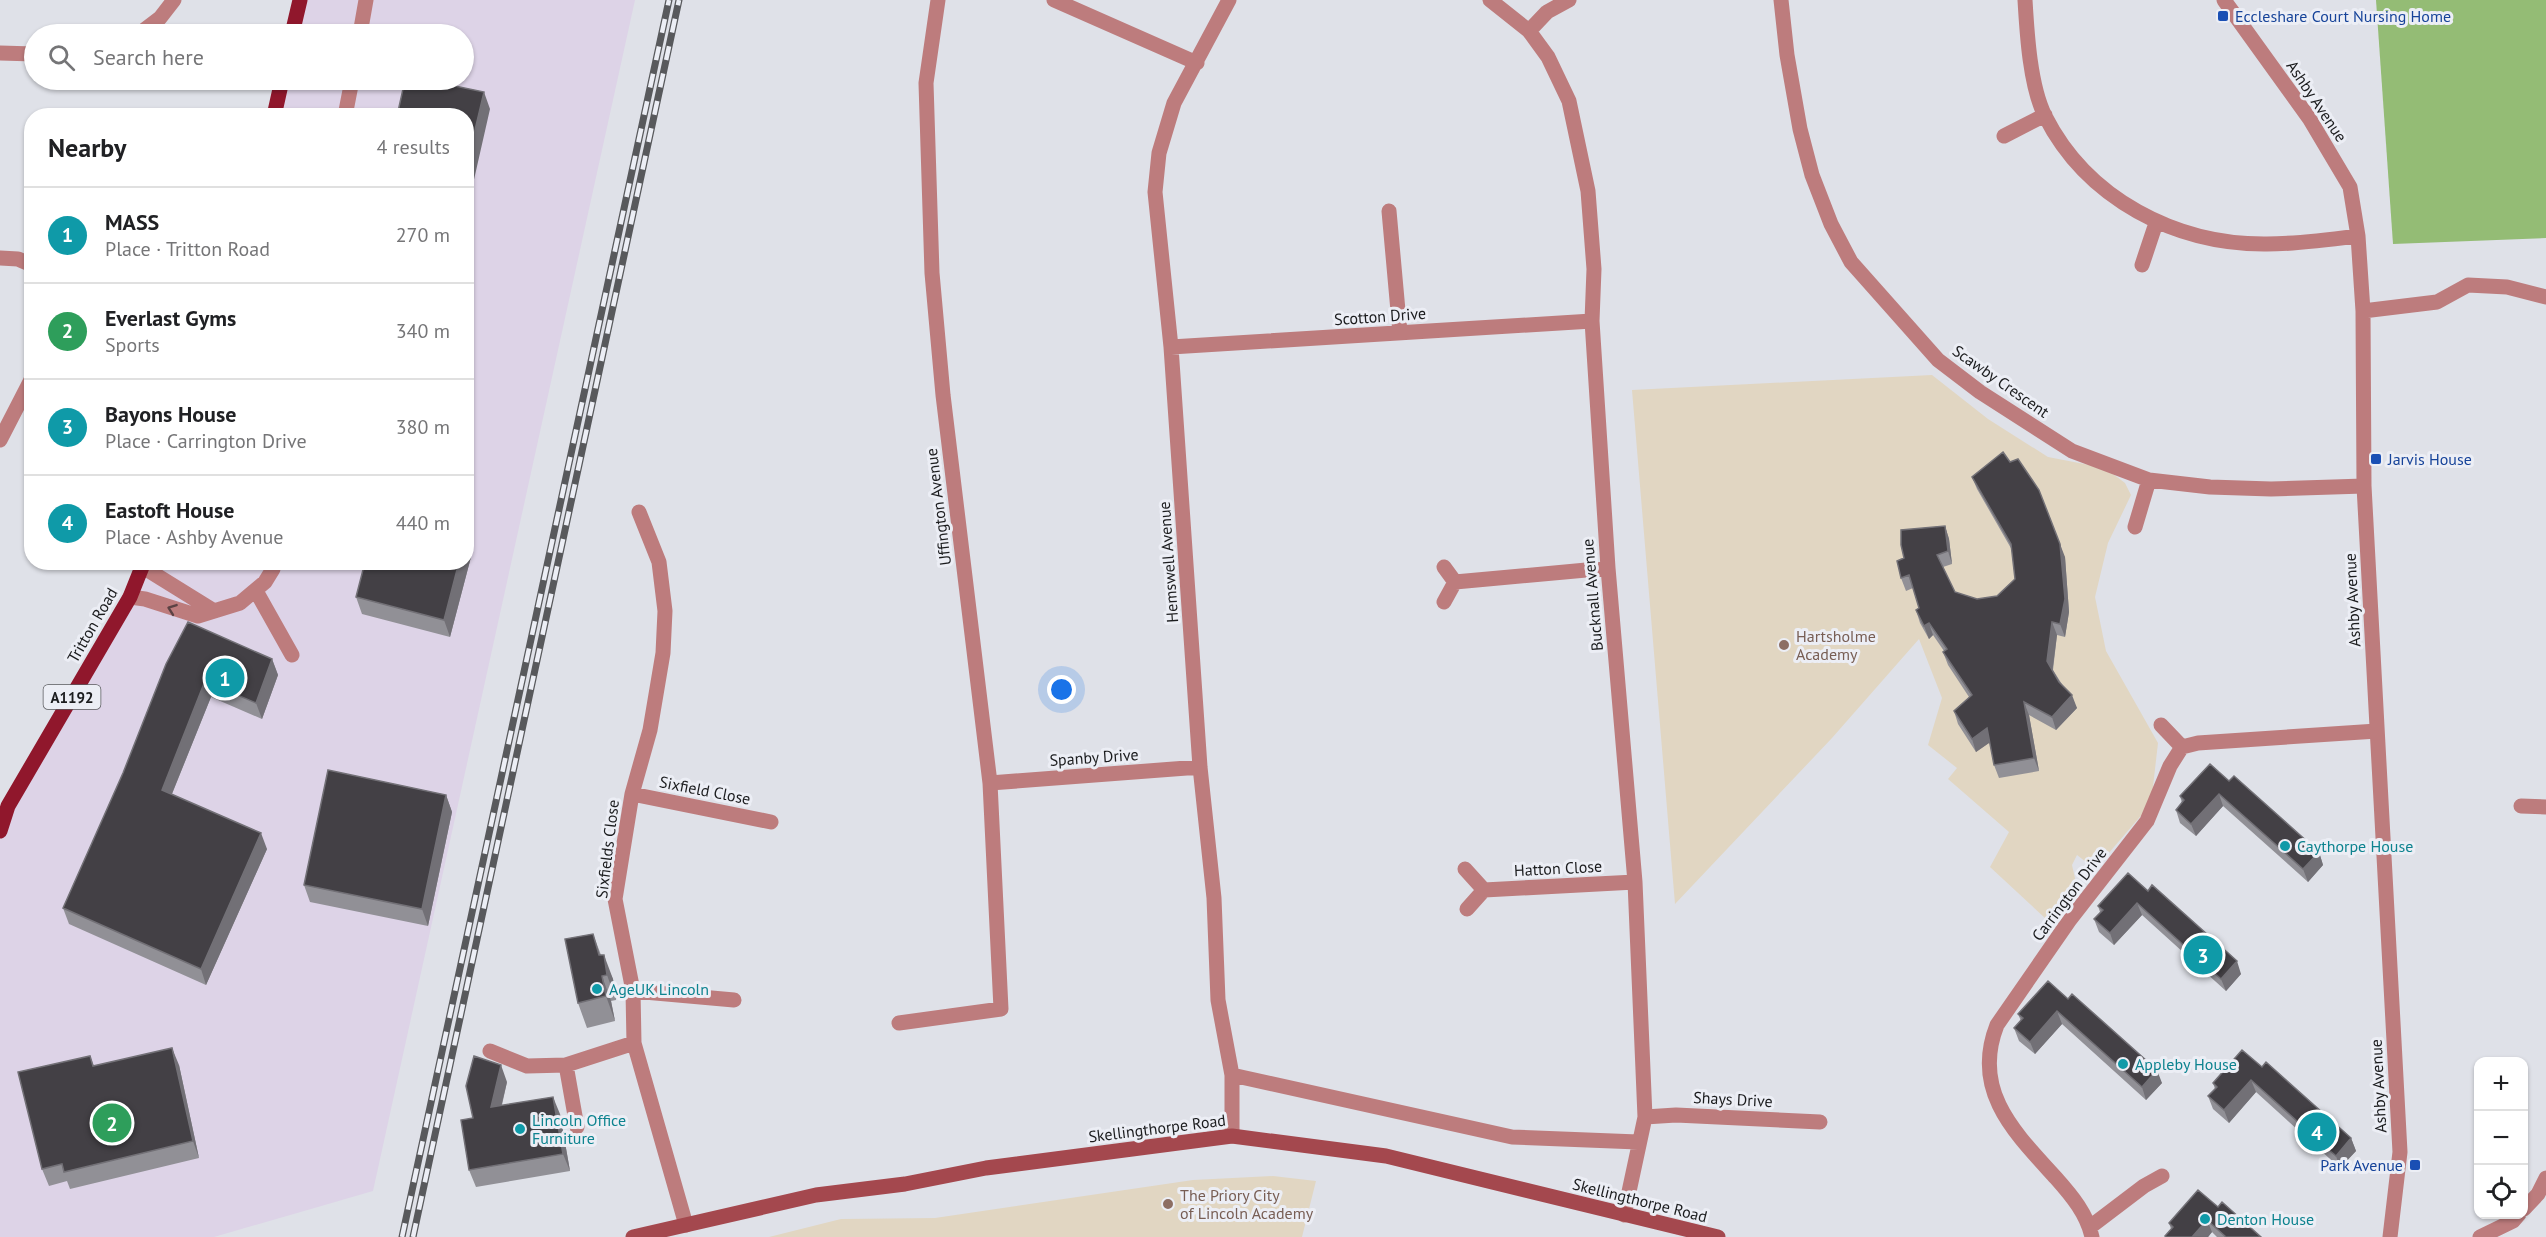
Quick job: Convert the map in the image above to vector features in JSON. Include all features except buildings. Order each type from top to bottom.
[{"type":"main road","points":[[294,24],[300,0]]},
{"type":"main road","points":[[276,108],[280,90]]},
{"type":"main road","name":"Tritton Road","points":[[0,831],[8,806],[130,597],[142,570]]},
{"type":"main road","name":"Skellingthorpe Road","points":[[633,1237],[816,1195],[904,1184],[986,1168],[1232,1136],[1386,1156],[1718,1237]]},
{"type":"street","points":[[152,24],[174,0]]},
{"type":"street","points":[[362,24],[366,0]]},
{"type":"street","name":"Uffington Avenue","points":[[899,1023],[1001,1009],[990,783],[943,395],[932,273],[926,83],[938,0]]},
{"type":"street","points":[[1054,0],[1197,63]]},
{"type":"street","name":"Hemswell Avenue","points":[[1229,0],[1174,103],[1159,153],[1155,192],[1171,347],[1200,767],[1214,898],[1218,1000],[1232,1076],[1232,1136]]},
{"type":"street","name":"Bucknall Avenue","points":[[1490,0],[1529,31],[1548,57],[1569,101],[1586,180],[1594,269],[1592,321],[1608,568],[1635,882],[1645,1117],[1624,1215]]},
{"type":"street","points":[[1529,31],[1547,12],[1569,0]]},
{"type":"street","name":"Scawby Crescent","points":[[1781,0],[1786,55],[1800,129],[1812,175],[1831,224],[1851,262],[1938,360],[1980,392],[2072,451],[2149,480],[2210,487],[2271,489],[2364,486]]},
{"type":"street","points":[[2025,0],[2027,37],[2045,116],[2072,155],[2092,178],[2120,202],[2156,223],[2187,234],[2264,244],[2358,236]]},
{"type":"street","name":"Ashby Avenue","points":[[2224,0],[2309,118],[2350,187],[2358,236],[2363,311],[2364,486],[2400,1152],[2394,1236]]},
{"type":"street","points":[[0,52],[24,53]]},
{"type":"street","points":[[347,108],[350,90]]},
{"type":"street","points":[[2004,136],[2045,116]]},
{"type":"street","points":[[1389,211],[1400,333]]},
{"type":"street","points":[[2142,266],[2156,223]]},
{"type":"street","points":[[0,258],[24,262]]},
{"type":"street","points":[[2363,311],[2437,302],[2468,285],[2507,287],[2546,297]]},
{"type":"street","name":"Scotton Drive","points":[[1171,347],[1592,321]]},
{"type":"street","points":[[0,440],[24,394]]},
{"type":"street","points":[[2135,527],[2149,480]]},
{"type":"street","name":"Sixfields Close","points":[[639,512],[658,562],[665,610],[663,653],[650,730],[632,794],[615,899],[633,991],[634,1043],[686,1225]]},
{"type":"street","points":[[1444,567],[1455,582]]},
{"type":"street","points":[[1455,582],[1608,568]]},
{"type":"street","points":[[152,570],[214,611]]},
{"type":"street","points":[[130,597],[145,599],[198,616],[240,603],[265,582],[272,570]]},
{"type":"street","points":[[1444,602],[1455,582]]},
{"type":"street","points":[[256,591],[292,655]]},
{"type":"street","points":[[2161,725],[2181,747],[2198,743],[2377,731]]},
{"type":"street","name":"Carrington Drive","points":[[2162,1176],[2144,1186],[2091,1232],[2070,1193],[2019,1137],[2002,1114],[1992,1092],[1989,1064],[1990,1042],[1997,1025],[2069,921],[2147,822],[2170,766],[2181,747]]},
{"type":"street","name":"Spanby Drive","points":[[990,783],[1200,767]]},
{"type":"street","name":"Sixfield Close","points":[[632,794],[771,822]]},
{"type":"street","points":[[2521,806],[2546,807]]},
{"type":"street","points":[[1465,869],[1484,890],[1467,909]]},
{"type":"street","name":"Hatton Close","points":[[1484,890],[1635,882]]},
{"type":"street","points":[[633,991],[734,1000]]},
{"type":"street","points":[[490,1051],[528,1066],[566,1065],[634,1043]]},
{"type":"street","points":[[566,1065],[577,1127]]},
{"type":"street","points":[[1232,1076],[1512,1137],[1638,1142]]},
{"type":"street","name":"Shays Drive","points":[[1645,1117],[1676,1114],[1820,1122]]},
{"type":"street","points":[[2528,1204],[2538,1194],[2546,1178]]},
{"type":"street","points":[[2480,1237],[2515,1219]]},
{"type":"shaded area","points":[[300,0],[635,0],[373,1191],[214,1237],[0,1237],[0,839],[35,761],[140,570],[474,570],[474,108],[276,108],[280,90],[474,90],[474,24],[294,24]]},
{"type":"shaded area","name":"Hartsholme Academy","points":[[1932,375],[1988,419],[2048,457],[2105,468],[2125,483],[2131,495],[2108,543],[2095,597],[2106,651],[2158,743],[2151,804],[2095,869],[2077,855],[2072,865],[2077,887],[2046,919],[1990,867],[2009,832],[1948,779],[1957,768],[1928,745],[1942,698],[1919,639],[1832,738],[1675,904],[1632,390]]},
{"type":"shaded area","name":"The Priory City of Lincoln Academy","points":[[1273,1176],[1316,1181],[1302,1237],[769,1237],[841,1219],[935,1218],[1193,1180]]},
{"type":"green space","points":[[2376,0],[2546,0],[2546,238],[2393,244]]},
{"type":"railway","points":[[402,1237],[669,0]]},
{"type":"railway","points":[[413,1237],[679,0]]},
{"type":"place","name":"Eccleshare Court Nursing Home","points":[[2223,16]]},
{"type":"place","name":"Jarvis House","points":[[2376,459]]},
{"type":"place","name":"Hartsholme Academy","points":[[1784,645]]},
{"type":"place","name":"MASS","points":[[225,678]]},
{"type":"place","name":"Caythorpe House","points":[[2285,846]]},
{"type":"place","name":"Bayons House","points":[[2203,955]]},
{"type":"place","name":"AgeUK Lincoln","points":[[597,989]]},
{"type":"place","name":"Appleby House","points":[[2123,1064]]},
{"type":"place","name":"Everlast Gyms","points":[[112,1123]]},
{"type":"place","name":"Lincoln Office Furniture","points":[[520,1129]]},
{"type":"place","name":"Eastoft House","points":[[2317,1132]]},
{"type":"place","name":"Park Avenue","points":[[2415,1165]]},
{"type":"place","name":"The Priory City of Lincoln Academy","points":[[1168,1204]]},
{"type":"place","name":"Denton House","points":[[2205,1219]]}]
